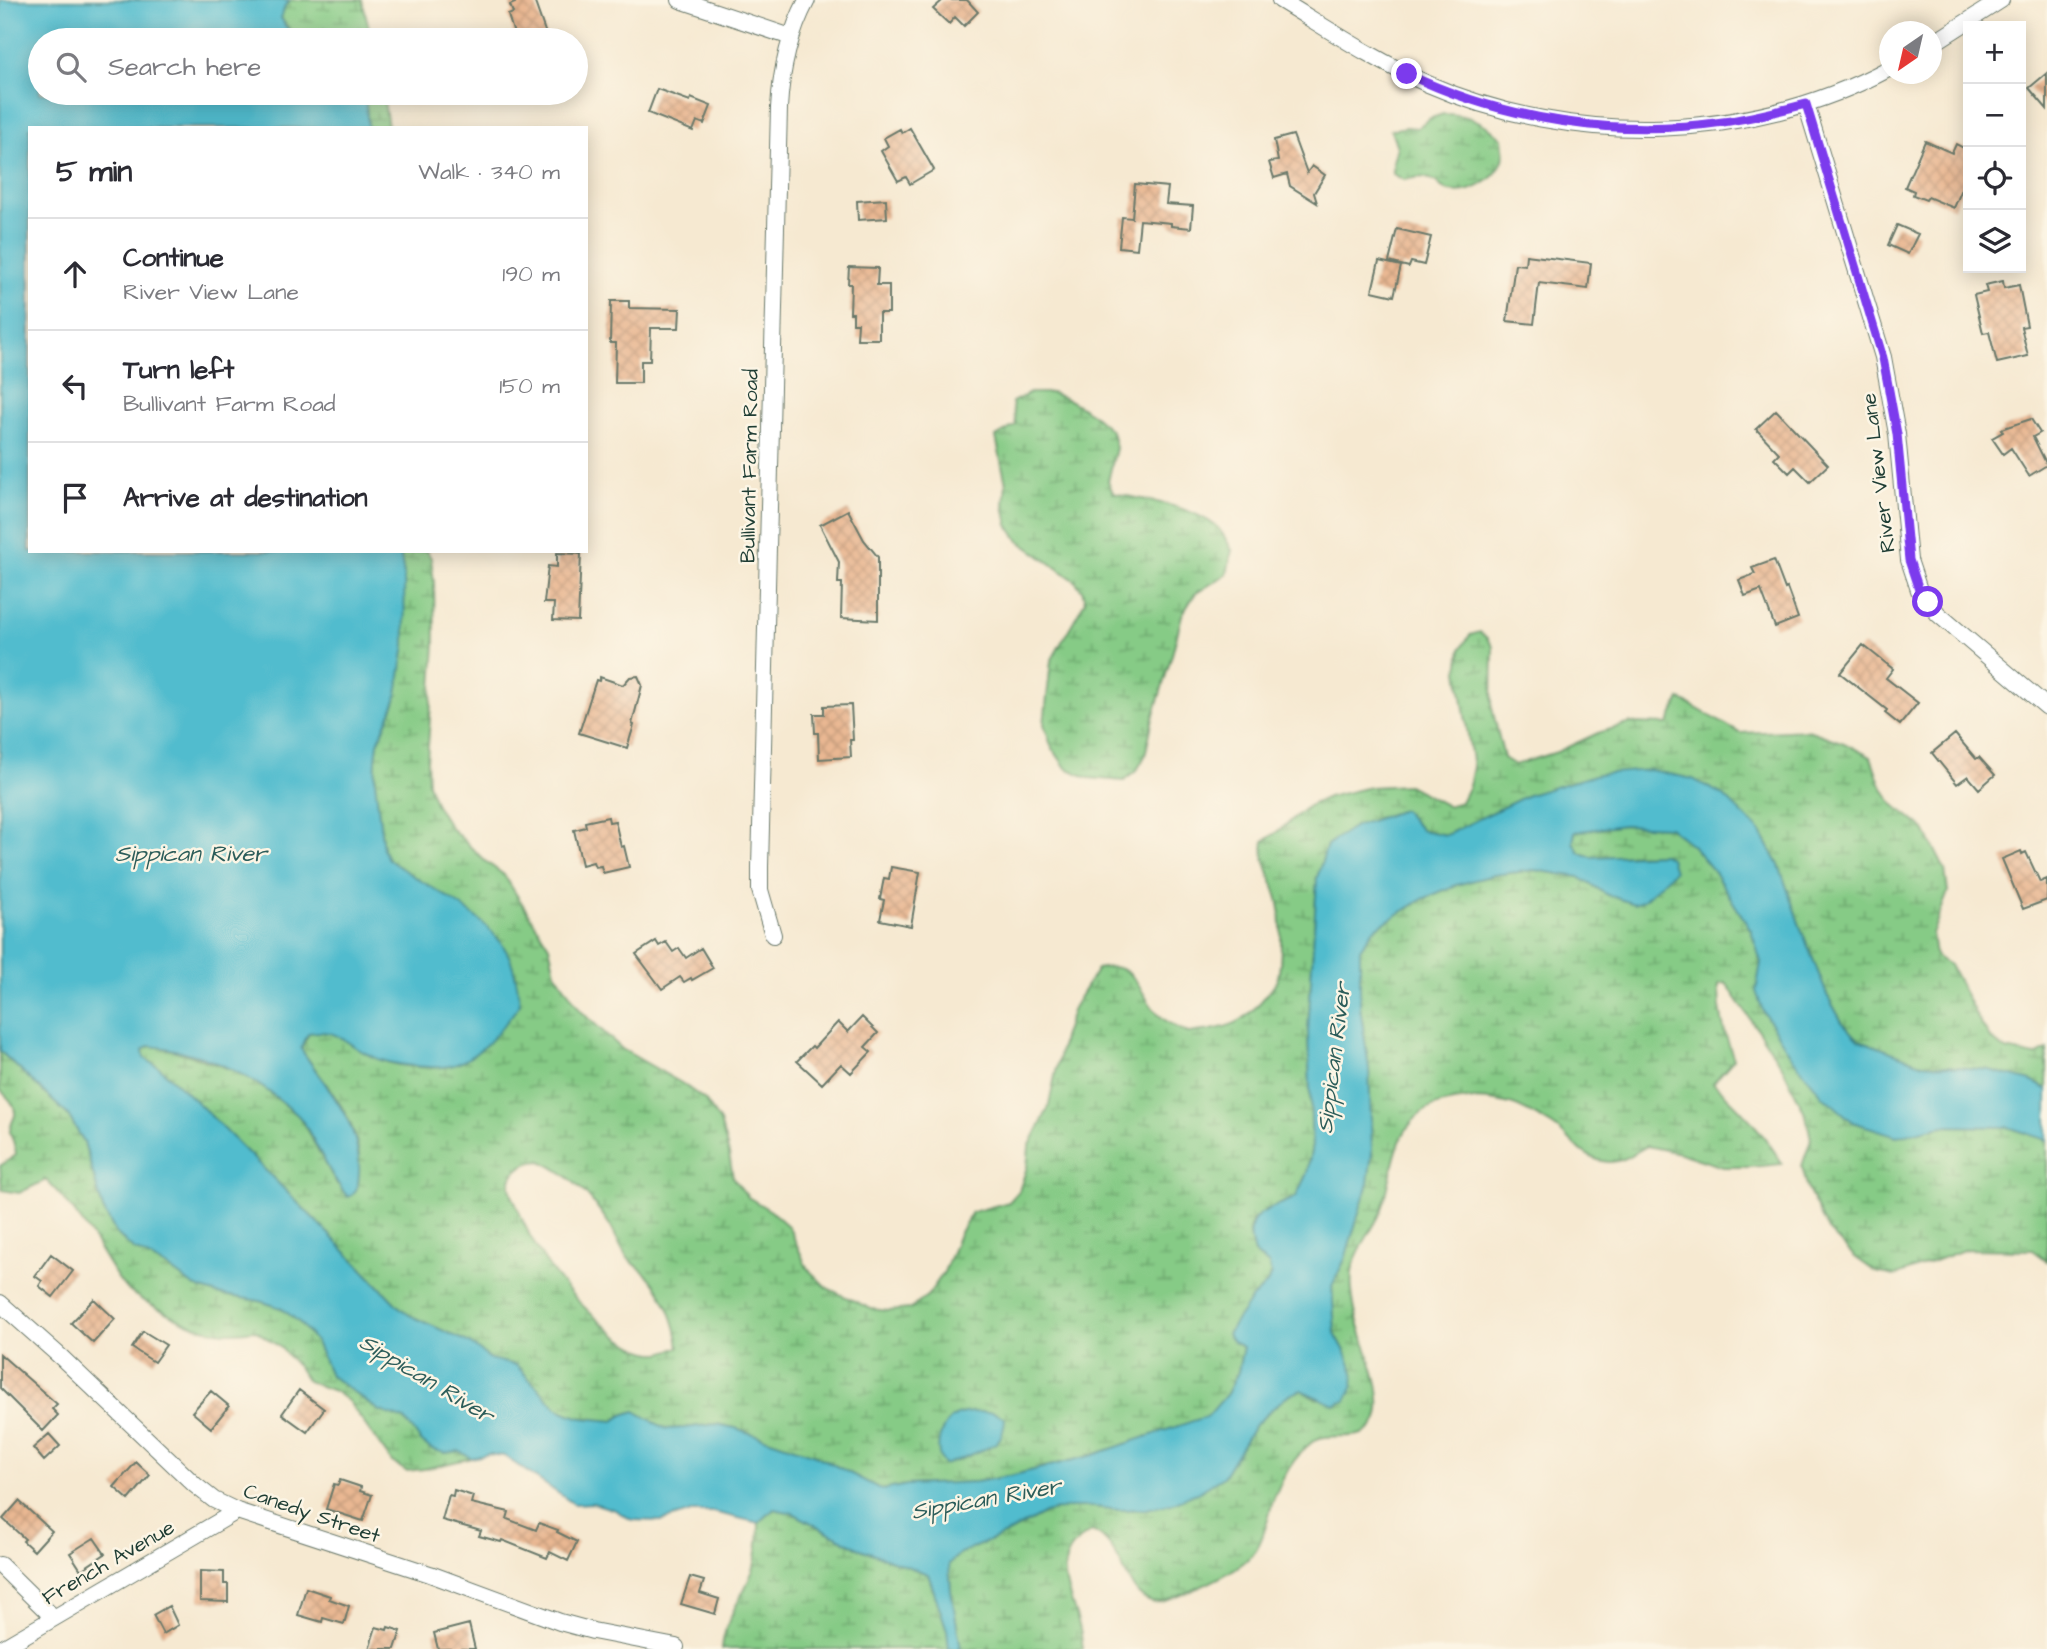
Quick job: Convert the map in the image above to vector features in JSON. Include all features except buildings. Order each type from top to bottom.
[{"type":"street","points":[[680,0],[791,37]]},
{"type":"street","name":"Bullivant Farm Road","points":[[773,935],[761,890],[760,867],[779,108],[780,84],[791,37],[807,0]]},
{"type":"street","points":[[1280,0],[1391,66],[1430,85],[1480,103],[1553,120],[1638,128],[1723,122],[1806,104],[1879,72]]},
{"type":"street","points":[[1942,37],[2001,0]]},
{"type":"street","name":"River View Lane","points":[[1806,104],[1883,358],[1897,434],[1913,576],[1919,590],[1938,614],[2047,707]]},
{"type":"street","name":"Canedy Street","points":[[0,1303],[214,1500],[237,1511],[429,1574],[560,1622],[631,1643],[676,1647]]},
{"type":"street","name":"French Avenue","points":[[1,1649],[237,1511]]},
{"type":"street","points":[[0,1565],[54,1618]]},
{"type":"green space","points":[[290,0],[362,0],[369,28],[288,28],[281,18],[285,5]]},
{"type":"green space","points":[[366,105],[385,105],[388,126],[368,126]]},
{"type":"green space","points":[[1443,114],[1460,115],[1475,120],[1502,138],[1504,152],[1500,168],[1481,185],[1465,191],[1449,191],[1428,178],[1404,180],[1393,174],[1397,147],[1391,130],[1417,128],[1429,119]]},
{"type":"green space","points":[[1030,393],[1052,393],[1071,401],[1091,413],[1112,431],[1116,448],[1108,481],[1113,493],[1167,504],[1206,519],[1217,527],[1232,550],[1227,574],[1195,594],[1182,615],[1145,756],[1137,770],[1124,781],[1088,778],[1066,768],[1051,746],[1044,724],[1051,661],[1085,601],[1082,590],[1074,580],[1019,541],[1008,525],[1004,505],[1006,484],[996,437],[1016,425],[1012,402]]},
{"type":"green space","points":[[400,553],[428,553],[434,582],[435,645],[427,761],[428,783],[435,803],[450,827],[485,861],[504,875],[549,946],[555,972],[581,1011],[622,1049],[683,1084],[705,1100],[720,1122],[733,1178],[748,1197],[771,1211],[789,1227],[807,1268],[827,1288],[871,1309],[910,1309],[928,1295],[944,1272],[959,1234],[972,1212],[1009,1202],[1019,1191],[1027,1167],[1029,1147],[1048,1109],[1063,1038],[1073,1008],[1097,969],[1111,967],[1129,973],[1159,1015],[1188,1033],[1229,1026],[1245,1017],[1261,1002],[1279,974],[1280,910],[1264,857],[1264,841],[1308,806],[1328,797],[1370,787],[1408,785],[1447,806],[1461,802],[1469,786],[1473,767],[1458,671],[1461,648],[1470,635],[1480,632],[1493,647],[1492,708],[1504,758],[1515,765],[1557,752],[1598,733],[1630,723],[1668,724],[1680,699],[1740,733],[1808,730],[1844,743],[1871,757],[1880,783],[1892,803],[1925,830],[1945,870],[1948,892],[1932,934],[1935,956],[1950,965],[1990,1038],[2006,1050],[2035,1056],[2047,1050],[2047,1089],[2031,1081],[1989,1070],[1923,1064],[1859,1040],[1842,1022],[1827,995],[1779,865],[1760,831],[1528,795],[1447,835],[1421,830],[1403,810],[1355,826],[1327,845],[1317,878],[1308,1033],[1312,1146],[1307,1173],[1296,1197],[1268,1209],[1253,1220],[1249,1230],[1254,1253],[1269,1265],[1271,1273],[1267,1284],[1252,1298],[1233,1342],[1243,1347],[1238,1372],[1227,1394],[1209,1416],[1093,1455],[1014,1475],[976,1482],[907,1485],[882,1490],[815,1455],[735,1428],[716,1424],[666,1429],[635,1411],[614,1421],[582,1418],[558,1409],[515,1365],[490,1359],[470,1343],[409,1315],[205,1110],[160,1068],[144,1058],[143,1050],[149,1046],[162,1047],[238,1072],[260,1085],[299,1116],[337,1184],[357,1188],[359,1159],[356,1140],[345,1112],[301,1049],[309,1033],[331,1032],[378,1059],[423,1068],[459,1063],[483,1046],[469,912],[400,868],[388,859],[383,849],[375,781],[376,759],[378,743],[396,700],[404,575]],"holes":[[[541,1161],[572,1180],[597,1207],[626,1256],[656,1286],[669,1311],[679,1347],[654,1353],[625,1341],[578,1301],[553,1273],[530,1236],[510,1187],[514,1173],[525,1164]],[[993,1412],[971,1455],[957,1461],[959,1414]]]},
{"type":"green space","points":[[1624,825],[1669,827],[1693,846],[1712,869],[1751,930],[1762,962],[1756,991],[1896,1136],[1942,1126],[2008,1127],[2047,1140],[2047,1261],[2032,1250],[1966,1249],[1895,1276],[1876,1272],[1855,1257],[1828,1230],[1808,1190],[1802,1166],[1811,1139],[1806,1115],[1783,1068],[1726,983],[1719,984],[1722,1022],[1734,1059],[1713,1083],[1750,1120],[1782,1164],[1723,1167],[1647,1146],[1619,1161],[1600,1161],[1585,1153],[1553,1126],[1510,1104],[1475,1099],[1450,1102],[1428,1109],[1410,1124],[1403,1135],[1381,1212],[1353,1268],[1354,1305],[1379,1397],[1379,1411],[1370,1430],[1356,1436],[1324,1437],[1310,1443],[1291,1465],[1278,1489],[1255,1551],[1244,1562],[1222,1576],[1171,1599],[1151,1602],[1135,1589],[1110,1546],[1092,1531],[1070,1551],[1065,1572],[1083,1649],[961,1649],[949,1564],[960,1553],[1006,1534],[1045,1513],[1069,1507],[1146,1509],[1223,1477],[1254,1426],[1285,1397],[1301,1390],[1317,1399],[1346,1353],[1335,1333],[1332,1286],[1345,1259],[1367,1183],[1372,1153],[1369,1068],[1360,1007],[1360,949],[1374,929],[1423,899],[1456,885],[1494,875],[1534,870],[1579,877],[1608,895],[1663,854],[1591,857],[1579,852],[1573,842],[1575,832]]},
{"type":"green space","points":[[0,1051],[68,1115],[84,1142],[103,1209],[116,1233],[133,1249],[166,1266],[194,1286],[217,1294],[260,1301],[281,1308],[300,1323],[316,1342],[330,1375],[378,1410],[405,1420],[422,1442],[445,1453],[459,1451],[471,1458],[406,1471],[392,1462],[348,1401],[334,1391],[307,1381],[281,1348],[255,1330],[227,1332],[194,1326],[130,1292],[73,1210],[46,1180],[19,1193],[2,1190],[0,1166],[16,1155],[10,1130],[15,1115],[14,1107],[0,1090]]},
{"type":"green space","points":[[774,1509],[793,1513],[858,1548],[928,1574],[947,1630],[949,1649],[722,1649],[727,1627],[754,1567],[759,1523]]},
{"type":"water","name":"Sippican River","points":[[0,0],[290,0],[281,18],[287,28],[28,28],[28,105],[366,105],[368,126],[28,126],[28,553],[400,553],[404,575],[405,645],[396,700],[378,743],[376,759],[375,781],[383,849],[388,859],[469,912],[497,937],[512,964],[520,1004],[500,1030],[476,1054],[447,1067],[390,1063],[367,1054],[334,1034],[309,1033],[301,1049],[341,1107],[355,1139],[359,1174],[356,1191],[348,1197],[301,1119],[267,1090],[236,1071],[202,1057],[167,1048],[149,1046],[143,1050],[144,1058],[160,1068],[205,1110],[409,1315],[470,1343],[490,1359],[516,1365],[558,1409],[569,1414],[614,1421],[635,1411],[666,1429],[716,1424],[735,1428],[815,1455],[882,1490],[907,1485],[976,1482],[1014,1475],[1093,1455],[1208,1416],[1227,1394],[1238,1372],[1243,1347],[1233,1342],[1227,1334],[1252,1298],[1267,1284],[1271,1273],[1269,1265],[1254,1253],[1251,1239],[1253,1221],[1258,1215],[1296,1197],[1307,1173],[1312,1146],[1308,1033],[1317,878],[1327,845],[1355,826],[1403,810],[1421,830],[1446,835],[1528,795],[1598,774],[1650,770],[1693,779],[1723,795],[1760,831],[1779,865],[1827,995],[1842,1022],[1859,1040],[1923,1064],[1989,1070],[2031,1081],[2047,1089],[2047,1140],[2008,1127],[1942,1126],[1897,1136],[1853,1122],[1823,1096],[1793,1059],[1763,1011],[1756,991],[1761,962],[1751,930],[1712,869],[1693,846],[1669,827],[1624,825],[1575,832],[1573,842],[1579,852],[1591,857],[1663,854],[1670,858],[1674,871],[1644,900],[1634,904],[1608,895],[1579,877],[1534,870],[1494,875],[1456,885],[1423,899],[1374,929],[1360,949],[1360,1007],[1369,1068],[1372,1153],[1368,1183],[1345,1259],[1332,1286],[1335,1333],[1354,1372],[1353,1386],[1346,1401],[1334,1405],[1301,1390],[1285,1397],[1254,1426],[1223,1477],[1199,1492],[1171,1504],[1146,1509],[1119,1510],[1069,1507],[1045,1513],[1006,1534],[960,1553],[949,1564],[961,1649],[949,1649],[947,1630],[928,1574],[858,1548],[793,1513],[774,1509],[759,1523],[713,1512],[692,1512],[662,1521],[632,1520],[615,1510],[593,1503],[574,1504],[504,1456],[489,1454],[471,1458],[459,1451],[445,1453],[431,1449],[405,1420],[378,1410],[330,1375],[316,1342],[300,1323],[281,1308],[260,1301],[217,1294],[194,1286],[166,1266],[133,1249],[116,1233],[103,1209],[84,1142],[68,1115],[0,1051]]},
{"type":"water","points":[[993,1412],[1005,1418],[999,1439],[985,1449],[944,1465],[939,1445],[946,1424],[959,1414]]},
{"type":"route","points":[[1407,74],[1470,100],[1553,120],[1595,125],[1681,127],[1723,122],[1806,104],[1883,358],[1897,434],[1909,560],[1919,590],[1928,602]]}]
